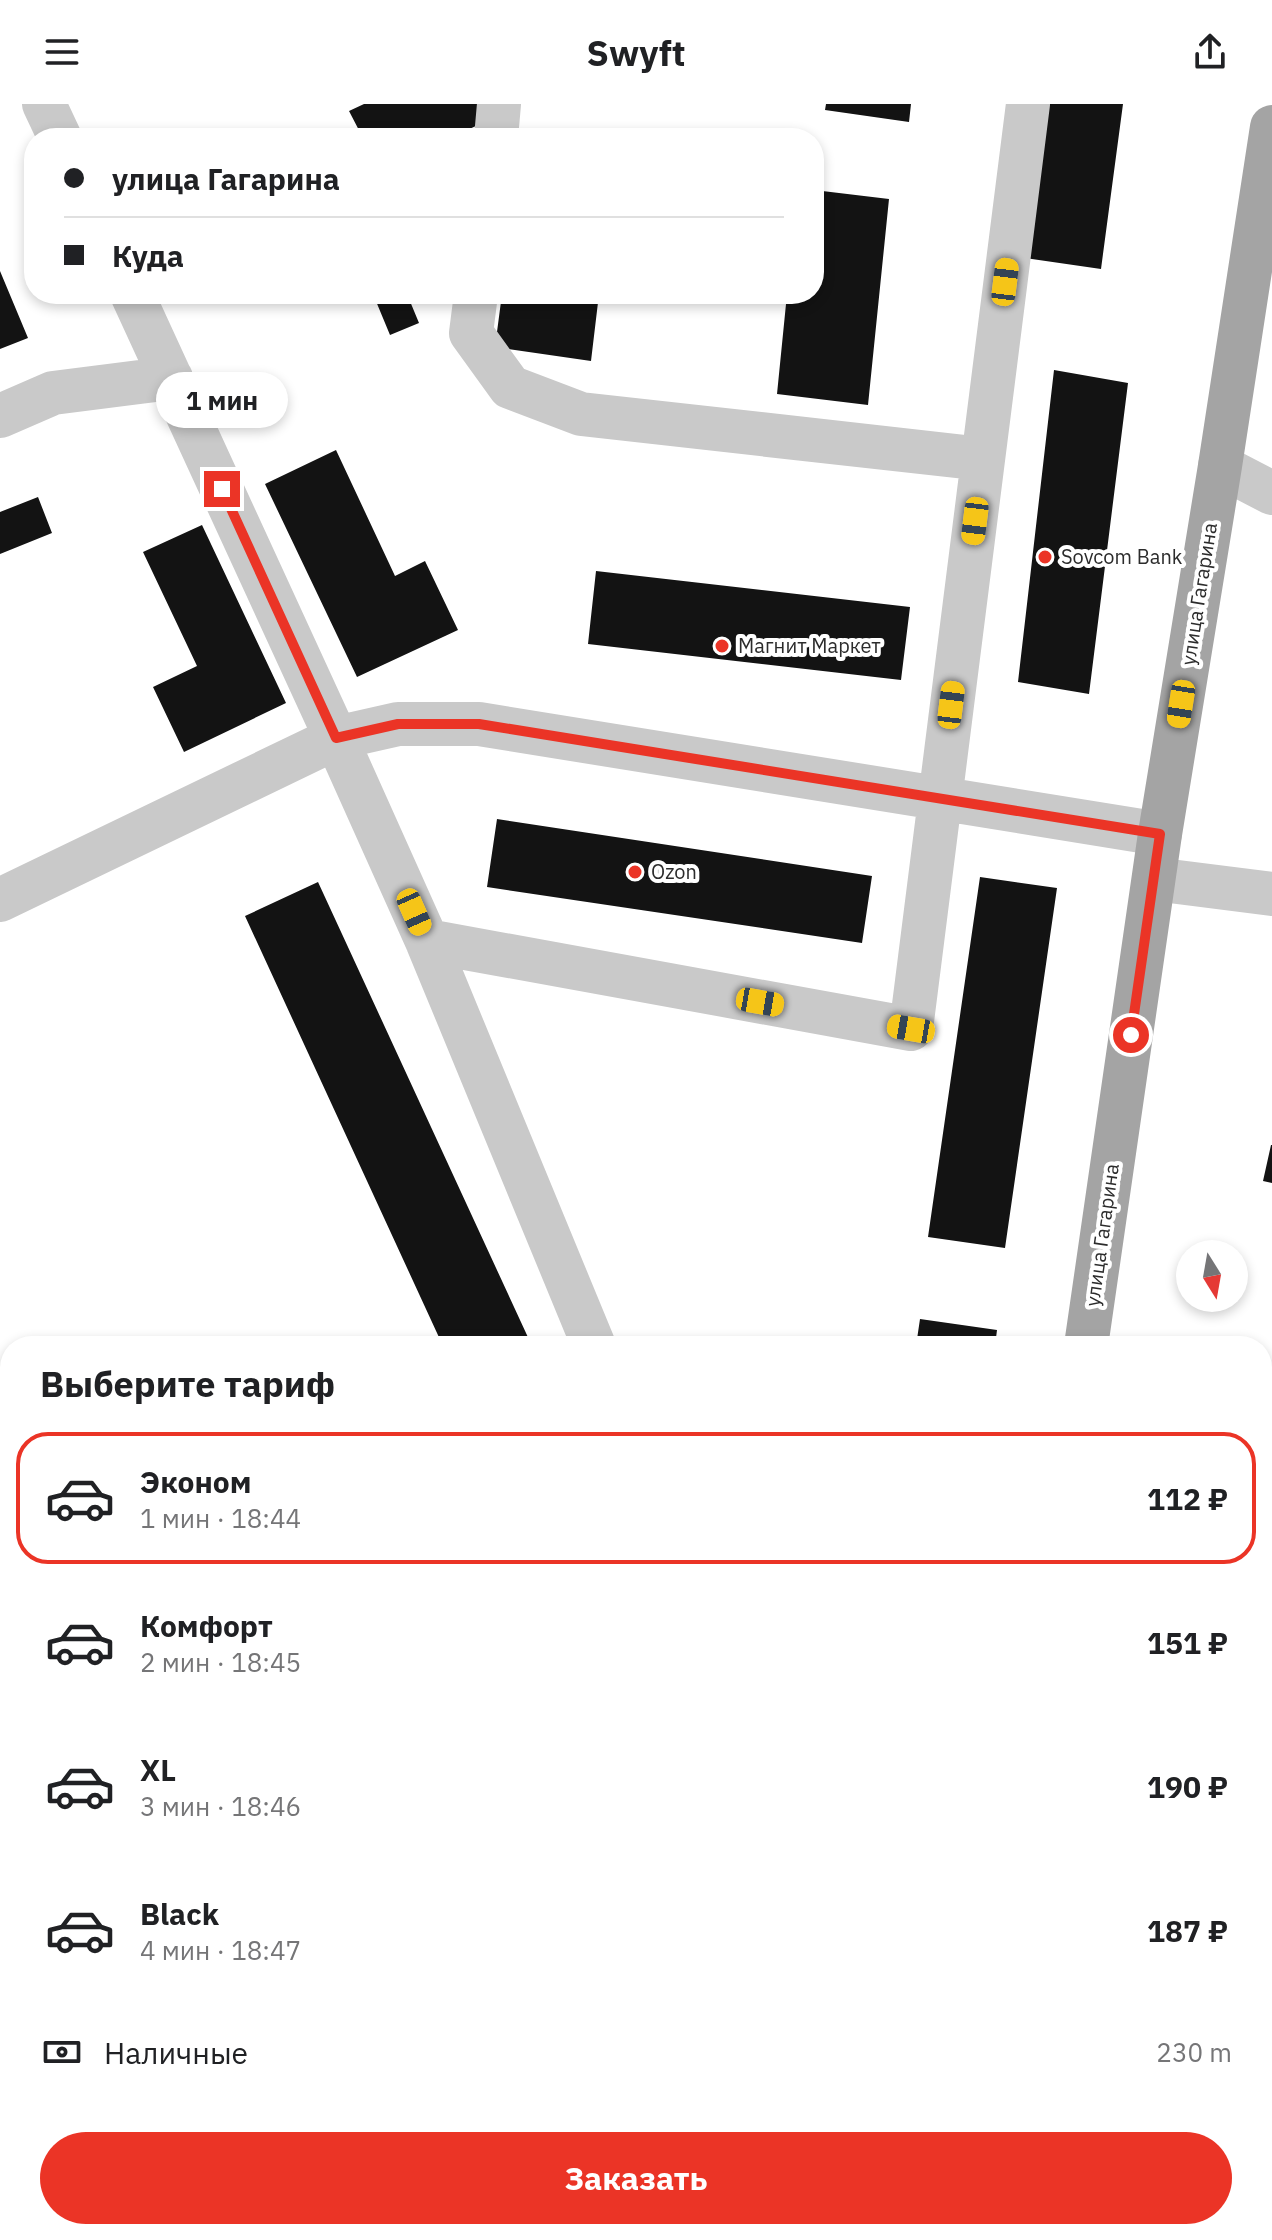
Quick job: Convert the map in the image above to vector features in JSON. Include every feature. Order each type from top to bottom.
[{"type":"main road","name":"улица Гагарина","points":[[1087,1336],[1160,834],[1272,127]]},
{"type":"street","points":[[44,104],[55,128]]},
{"type":"street","points":[[497,128],[499,104]]},
{"type":"street","points":[[427,941],[911,1029],[1028,104]]},
{"type":"street","points":[[137,304],[427,941],[590,1336]]},
{"type":"street","points":[[475,304],[471,333],[510,387],[581,414],[983,459]]},
{"type":"street","points":[[0,416],[53,393],[171,378]]},
{"type":"street","points":[[1220,466],[1272,493]]},
{"type":"street","points":[[0,900],[336,738],[398,724],[479,724],[1160,834]]},
{"type":"street","points":[[1154,879],[1272,894]]},
{"type":"building","points":[[364,104],[493,104],[491,119],[472,128],[358,128],[349,111]]},
{"type":"building","points":[[826,104],[911,104],[909,122],[825,110]]},
{"type":"building","points":[[1045,104],[1123,104],[1101,269],[1025,258]]},
{"type":"building","points":[[824,191],[889,199],[868,405],[777,394],[786,304],[824,304]]},
{"type":"building","points":[[0,271],[28,338],[0,349]]},
{"type":"building","points":[[377,304],[411,304],[419,323],[390,335]]},
{"type":"building","points":[[501,304],[598,304],[591,361],[495,347]]},
{"type":"building","points":[[1054,370],[1128,383],[1089,694],[1018,682]]},
{"type":"building","points":[[336,450],[395,576],[425,561],[458,630],[357,677],[265,484]]},
{"type":"building","points":[[38,497],[52,533],[0,554],[0,512]]},
{"type":"building","points":[[202,525],[286,703],[184,752],[153,687],[197,666],[143,552]]},
{"type":"building","points":[[596,571],[910,607],[901,680],[588,644]]},
{"type":"building","points":[[497,819],[872,876],[862,943],[487,887]]},
{"type":"building","points":[[980,877],[1057,888],[1005,1248],[928,1237]]},
{"type":"building","points":[[318,882],[527,1336],[438,1336],[245,916]]},
{"type":"building","points":[[1272,1145],[1272,1183],[1263,1181]]},
{"type":"building","points":[[920,1319],[997,1330],[996,1336],[917,1336]]},
{"type":"place","name":"Sovcom Bank","points":[[1045,557]]},
{"type":"place","name":"Магнит Маркет","points":[[722,646]]},
{"type":"place","name":"Ozon","points":[[635,872]]},
{"type":"route","points":[[222,489],[336,738],[398,724],[479,724],[1160,834],[1131,1035]]}]
